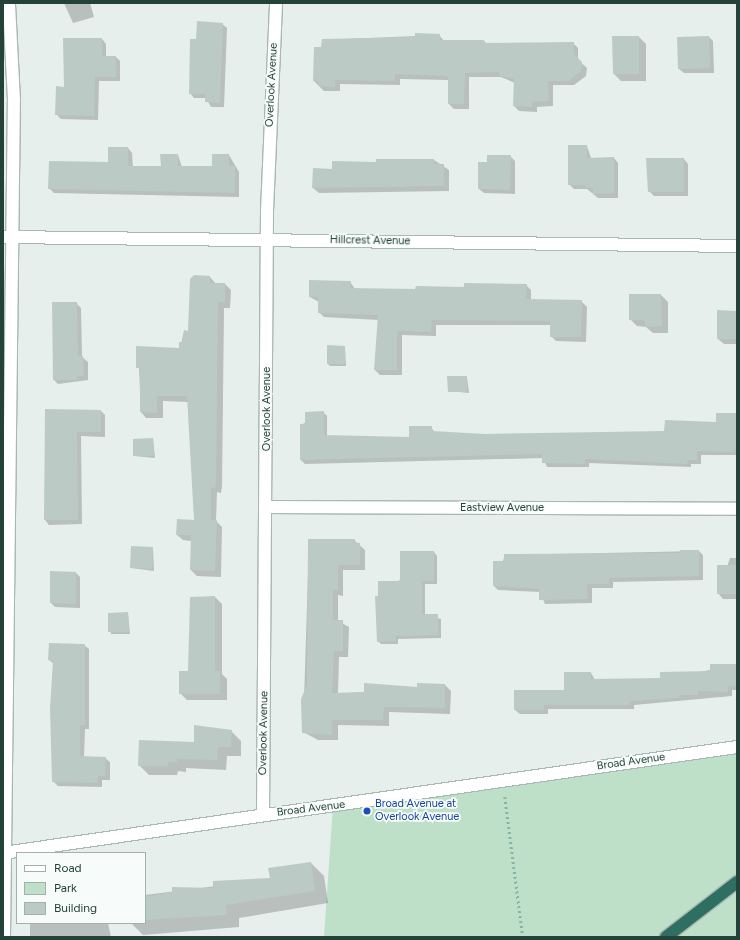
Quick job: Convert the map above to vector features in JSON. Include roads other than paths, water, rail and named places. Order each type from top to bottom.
[{"type":"highway","points":[[666,937],[737,882]]},
{"type":"street","points":[[4,937],[6,236],[14,100],[9,3]]},
{"type":"street","name":"Overlook Avenue","points":[[263,815],[267,507],[267,240],[276,3]]},
{"type":"street","name":"Hillcrest Avenue","points":[[6,236],[737,246]]},
{"type":"street","name":"Eastview Avenue","points":[[267,507],[737,509]]},
{"type":"street","name":"Broad Avenue","points":[[5,853],[737,747]]},
{"type":"place","name":"Broad Avenue at Overlook Avenue","points":[[367,811]]}]
